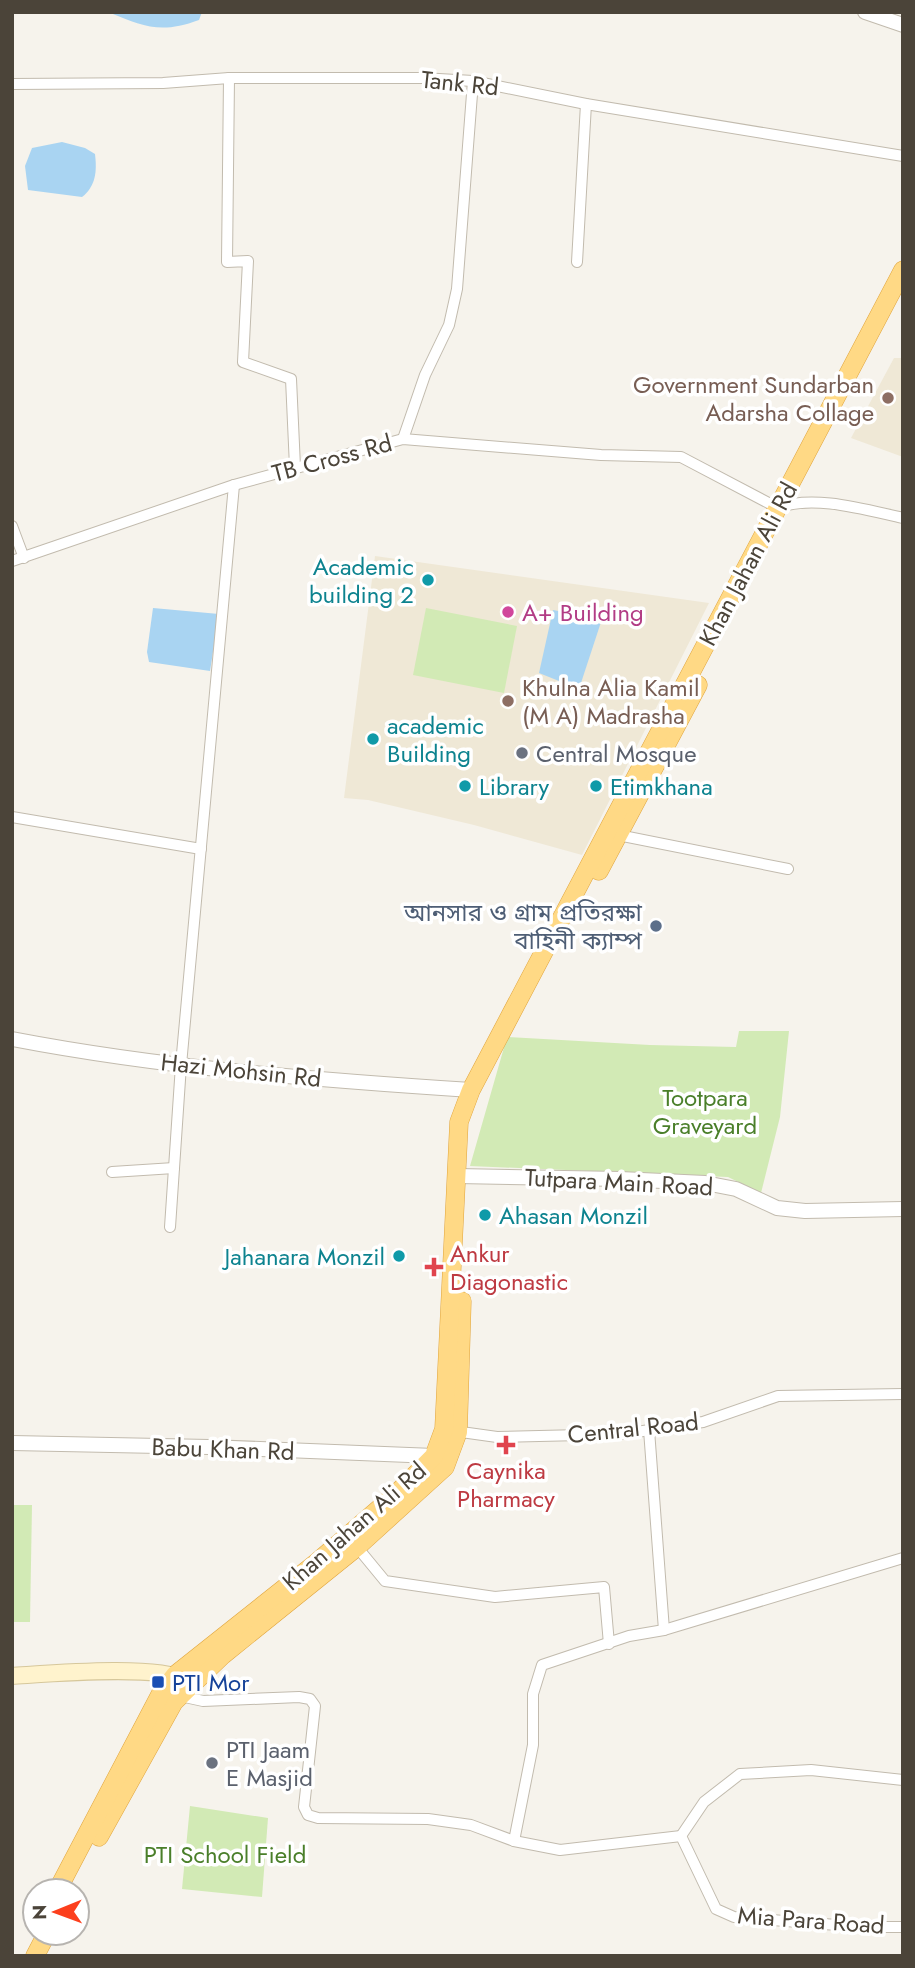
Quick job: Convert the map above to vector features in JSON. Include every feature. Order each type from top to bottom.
[{"type":"highway","name":"Khan Jahan Ali Rd","points":[[64,1877],[161,1692],[182,1686],[223,1655],[357,1547],[445,1467],[451,1430],[462,1176],[469,1126],[479,1095],[668,744],[903,270]]},
{"type":"highway","name":"Khan Jahan Ali Rd","points":[[462,1176],[459,1122],[471,1090],[785,505],[903,295]]},
{"type":"highway","name":"Khan Jahan Ali Rd","points":[[78,1877],[182,1686],[396,1494],[434,1456],[451,1430]]},
{"type":"main road","points":[[12,1676],[82,1672],[182,1686]]},
{"type":"street","points":[[865,12],[903,25]]},
{"type":"street","points":[[229,78],[227,262],[248,261],[243,362],[291,379],[295,467]]},
{"type":"street","name":"Tank Rd","points":[[12,84],[163,83],[229,78],[422,78],[473,81],[586,104],[903,156]]},
{"type":"street","points":[[403,439],[425,375],[449,324],[457,289],[473,81]]},
{"type":"street","points":[[577,262],[586,104]]},
{"type":"street","name":"TB Cross Rd","points":[[12,561],[234,485],[403,439],[601,455],[681,457],[785,505]]},
{"type":"street","points":[[170,1227],[181,1065],[234,485]]},
{"type":"street","points":[[785,505],[819,502],[903,518]]},
{"type":"street","points":[[12,526],[24,558]]},
{"type":"street","points":[[12,817],[201,849]]},
{"type":"street","points":[[618,835],[788,869]]},
{"type":"street","name":"Hazi Mohsin Rd","points":[[12,1039],[82,1052],[181,1065],[471,1090]]},
{"type":"street","points":[[112,1172],[174,1168]]},
{"type":"street","name":"Tutpara Main Road","points":[[462,1176],[705,1183],[736,1189],[777,1208],[806,1211],[903,1209]]},
{"type":"street","name":"Central Road","points":[[451,1430],[497,1437],[623,1434],[703,1422],[778,1396],[903,1394]]},
{"type":"street","points":[[649,1430],[664,1630]]},
{"type":"street","name":"Babu Khan Rd","points":[[12,1443],[434,1456]]},
{"type":"street","points":[[357,1547],[385,1581],[495,1597],[604,1587],[609,1644]]},
{"type":"street","points":[[514,1841],[533,1745],[533,1693],[542,1665],[629,1636],[664,1630],[903,1558]]},
{"type":"street","points":[[182,1686],[203,1701],[299,1697],[310,1699],[316,1706],[304,1807],[308,1815],[318,1818],[428,1819],[471,1825],[514,1841],[560,1850],[681,1836],[704,1801],[740,1774],[811,1770],[903,1780]]},
{"type":"street","name":"Mia Para Road","points":[[681,1836],[716,1909],[734,1917],[863,1927],[903,1927]]},
{"type":"shaded area","name":"Government Sundarban Adarsha Collage","points":[[894,358],[903,358],[903,457],[851,438]]},
{"type":"shaded area","name":"Khulna Alia Kamil (M A) Madrasha","points":[[375,556],[709,603],[582,855],[474,825],[368,800],[344,798]]},
{"type":"green space","points":[[426,608],[517,626],[504,693],[413,675]]},
{"type":"green space","name":"Tootpara Graveyard","points":[[739,1031],[789,1031],[780,1117],[761,1193],[728,1177],[470,1166],[507,1037],[736,1047]]},
{"type":"green space","points":[[12,1505],[32,1505],[30,1622],[12,1622]]},
{"type":"green space","name":"PTI School Field","points":[[190,1806],[268,1818],[262,1897],[182,1889]]},
{"type":"water","points":[[108,12],[202,12],[199,20],[163,28],[132,22]]},
{"type":"water","points":[[62,142],[85,148],[95,154],[95,172],[90,188],[82,197],[28,190],[25,166],[32,148]]},
{"type":"water","points":[[153,608],[219,614],[210,671],[149,662],[147,652]]},
{"type":"water","points":[[553,610],[602,619],[579,689],[539,673]]},
{"type":"place","name":"Government Sundarban Adarsha Collage","points":[[888,398]]},
{"type":"place","name":"Academic building 2","points":[[428,580]]},
{"type":"place","name":"A+ Building","points":[[508,612]]},
{"type":"place","name":"Khulna Alia Kamil (M A) Madrasha","points":[[508,701]]},
{"type":"place","name":"academic Building","points":[[373,739]]},
{"type":"place","name":"Central Mosque","points":[[522,753]]},
{"type":"place","name":"Library","points":[[465,786]]},
{"type":"place","name":"Etimkhana","points":[[596,786]]},
{"type":"place","name":"আনসার ও গ্রাম প্রতিরক্ষা বাহিনী ক্যাম্প","points":[[656,926]]},
{"type":"place","name":"Ahasan Monzil","points":[[485,1215]]},
{"type":"place","name":"Jahanara Monzil","points":[[399,1256]]},
{"type":"place","name":"Ankur Diagonastic","points":[[434,1267]]},
{"type":"place","name":"Caynika Pharmacy","points":[[506,1445]]},
{"type":"place","name":"PTI Mor","points":[[158,1682]]},
{"type":"place","name":"PTI Jaam E Masjid","points":[[212,1763]]}]
